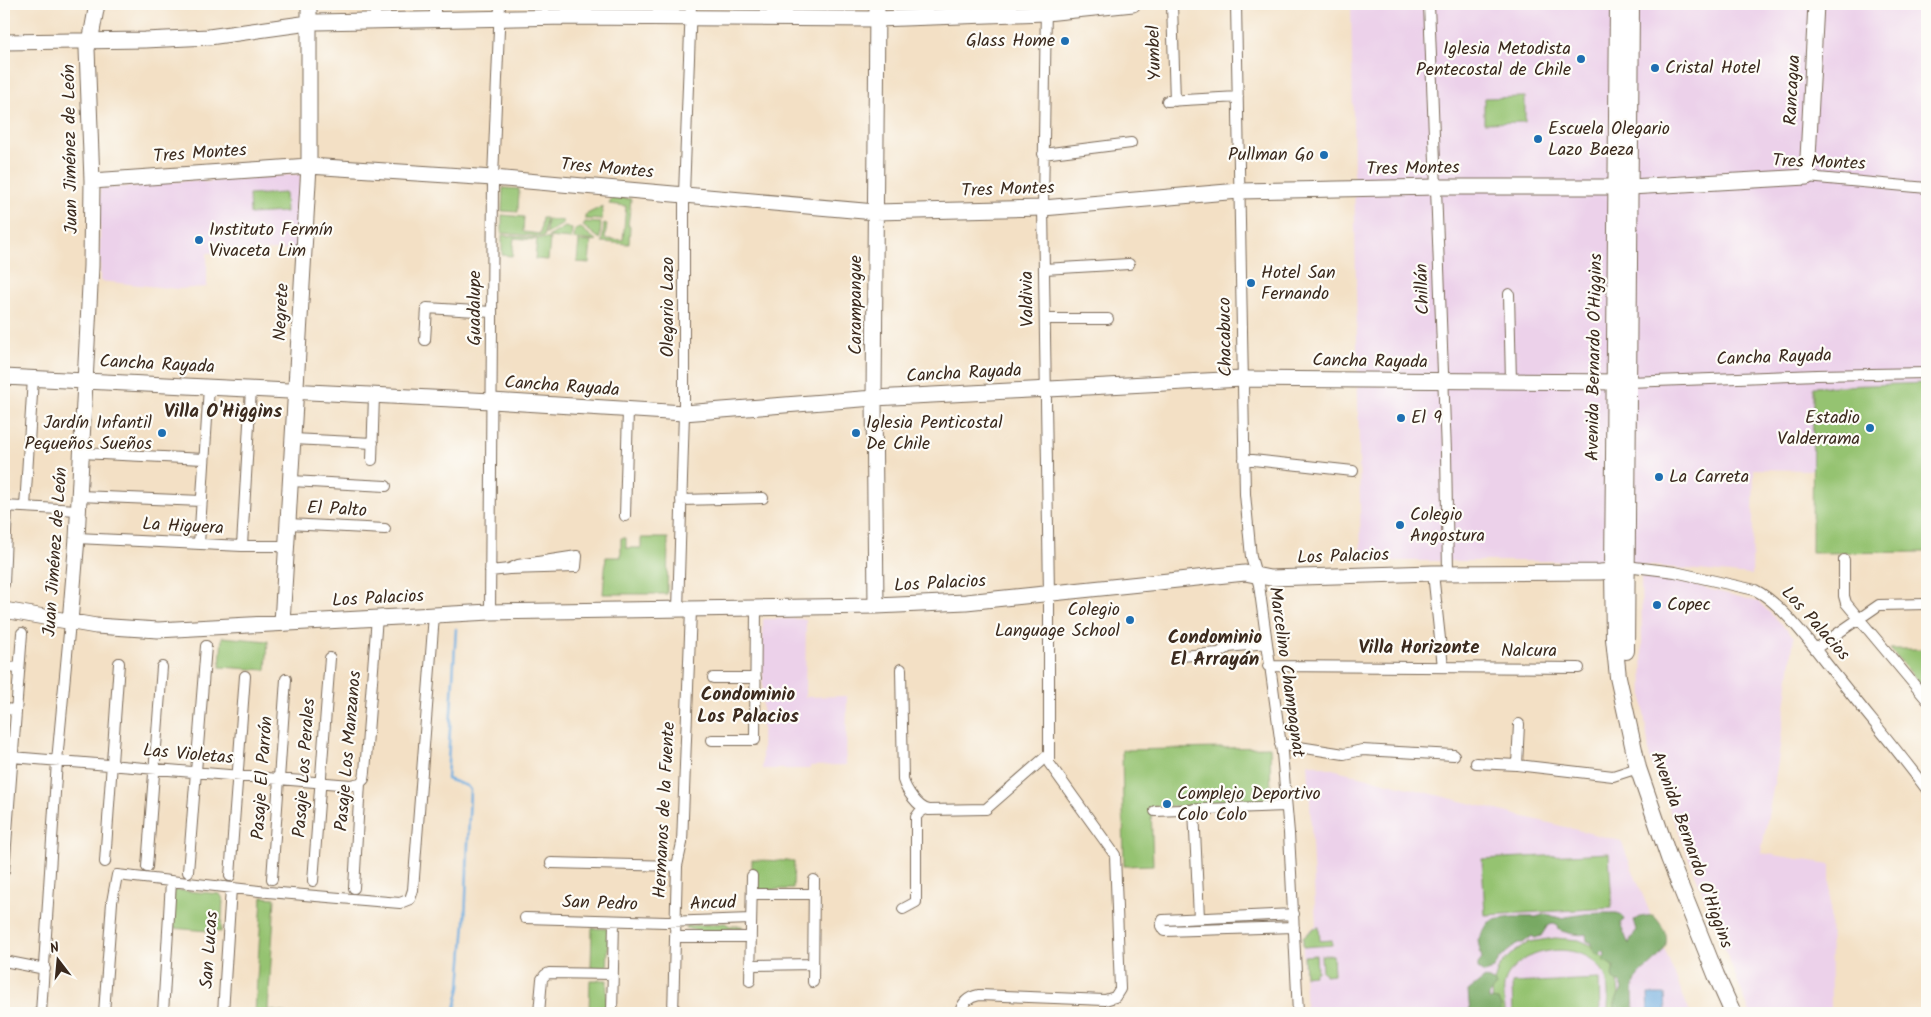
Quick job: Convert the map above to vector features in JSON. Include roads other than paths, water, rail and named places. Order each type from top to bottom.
[{"type":"main road","name":"Juan Jiménez de León","points":[[70,622],[77,538],[91,266],[92,181],[87,49],[97,4]]},
{"type":"main road","name":"Negrete","points":[[282,622],[309,166],[309,4]]},
{"type":"main road","name":"Yumbel","points":[[4,42],[209,37],[309,22],[435,20],[500,11],[876,11],[1046,8],[1133,4]]},
{"type":"main road","name":"Avenida Bernardo O'Higgins","points":[[1618,4],[1623,187],[1619,569],[1628,682],[1625,709],[1638,768],[1659,831],[1716,976],[1733,1013]]},
{"type":"main road","name":"Avenida Bernardo O'Higgins","points":[[1623,187],[1631,4]]},
{"type":"main road","name":"Rancagua","points":[[1808,177],[1816,4]]},
{"type":"main road","name":"Carampangue","points":[[876,11],[874,398],[876,606]]},
{"type":"main road","name":"Tres Montes","points":[[92,181],[309,166],[493,178],[875,212],[1043,208],[1239,191],[1436,187],[1623,187],[1808,177]]},
{"type":"main road","name":"Cancha Rayada","points":[[4,377],[492,401],[684,413],[874,398],[1243,380],[1622,382]]},
{"type":"main road","name":"Los Palacios","points":[[4,610],[70,622],[128,629],[158,630],[490,612],[876,606],[966,602],[1245,573],[1270,578],[1619,569]]},
{"type":"main road","name":"Avenida Bernardo O'Higgins","points":[[1716,976],[1721,1013]]},
{"type":"street","points":[[375,4],[375,21]]},
{"type":"street","points":[[435,4],[435,20]]},
{"type":"street","name":"Yumbel","points":[[1172,4],[1171,101],[1238,97]]},
{"type":"street","name":"Chacabuco","points":[[1236,4],[1244,459],[1249,544],[1256,575]]},
{"type":"street","name":"Chillán","points":[[1430,4],[1446,452],[1441,573],[1444,666]]},
{"type":"street","name":"Valdivia","points":[[1046,8],[1043,208],[1049,594],[1048,754]]},
{"type":"street","name":"Olegario Lazo","points":[[685,610],[681,500],[684,413],[684,194],[691,10]]},
{"type":"street","name":"Guadalupe","points":[[490,612],[493,178],[500,11]]},
{"type":"street","points":[[1044,154],[1131,143]]},
{"type":"street","name":"Tres Montes","points":[[1808,177],[1927,188]]},
{"type":"street","points":[[1044,268],[1129,264]]},
{"type":"street","points":[[1509,294],[1512,382]]},
{"type":"street","points":[[425,340],[427,308],[492,312]]},
{"type":"street","points":[[1045,320],[1108,319]]},
{"type":"street","name":"Cancha Rayada","points":[[1622,382],[1817,375],[1927,374]]},
{"type":"street","points":[[25,507],[33,378]]},
{"type":"street","points":[[199,544],[209,387]]},
{"type":"street","points":[[242,546],[251,389]]},
{"type":"street","points":[[372,460],[374,395]]},
{"type":"street","points":[[625,516],[628,410]]},
{"type":"street","points":[[293,440],[373,444]]},
{"type":"street","points":[[81,453],[204,459]]},
{"type":"street","points":[[1244,459],[1353,472]]},
{"type":"street","points":[[290,481],[386,486]]},
{"type":"street","points":[[681,500],[763,498]]},
{"type":"street","points":[[4,584],[6,507],[79,503],[202,501]]},
{"type":"street","name":"El Palto","points":[[288,524],[385,529]]},
{"type":"street","name":"La Higuera","points":[[77,538],[242,546],[287,546]]},
{"type":"street","points":[[490,571],[576,567],[577,556],[518,565],[509,569]]},
{"type":"street","points":[[1844,560],[1844,596],[1846,603],[1927,700]]},
{"type":"street","name":"Los Palacios","points":[[1619,569],[1675,572],[1755,590],[1774,603],[1815,649],[1927,790]]},
{"type":"street","name":"Marcelino Champagnat","points":[[1256,575],[1259,585],[1268,666],[1280,744],[1286,806],[1294,914],[1298,1013]]},
{"type":"street","points":[[1815,649],[1879,604],[1927,604]]},
{"type":"street","points":[[712,740],[756,740],[756,608]]},
{"type":"street","name":"Hermanos de la Fuente","points":[[673,1013],[677,866],[682,843],[685,610]]},
{"type":"street","points":[[104,1013],[112,902],[117,875],[230,888],[400,902],[410,899],[413,890],[434,615]]},
{"type":"street","name":"Pasaje Los Manzanos","points":[[354,888],[360,783],[365,776],[377,618]]},
{"type":"street","name":"Juan Jiménez de León","points":[[42,1013],[57,761],[70,622]]},
{"type":"street","points":[[4,871],[6,796],[16,710],[22,632]]},
{"type":"street","points":[[1180,656],[1218,652],[1229,647],[1265,643]]},
{"type":"street","points":[[188,872],[206,646]]},
{"type":"street","name":"Pasaje Los Perales","points":[[313,881],[330,658]]},
{"type":"street","points":[[105,862],[119,663]]},
{"type":"street","name":"Nalcura","points":[[1268,666],[1579,668]]},
{"type":"street","points":[[4,667],[19,668]]},
{"type":"street","points":[[147,867],[162,667]]},
{"type":"street","points":[[901,668],[902,780],[904,785],[925,809]]},
{"type":"street","points":[[230,876],[245,676]]},
{"type":"street","points":[[713,678],[756,678]]},
{"type":"street","name":"Pasaje El Parrón","points":[[272,879],[286,679]]},
{"type":"street","points":[[4,709],[16,710]]},
{"type":"street","points":[[1517,765],[1519,724]]},
{"type":"street","points":[[1280,744],[1344,754],[1362,750],[1454,755]]},
{"type":"street","points":[[903,909],[916,902],[916,817],[919,813],[925,809],[986,809],[1048,754]]},
{"type":"street","points":[[960,1013],[963,1004],[968,999],[979,996],[1105,1000],[1115,997],[1120,989],[1115,855],[1049,763],[1048,754]]},
{"type":"street","name":"Las Violetas","points":[[10,755],[112,766],[320,783],[351,785],[360,783]]},
{"type":"street","points":[[1476,763],[1517,765],[1613,776],[1638,768]]},
{"type":"street","points":[[1155,811],[1286,806]]},
{"type":"street","points":[[1194,810],[1199,918]]},
{"type":"street","points":[[551,864],[677,866]]},
{"type":"street","points":[[750,981],[752,876]]},
{"type":"street","points":[[813,982],[814,880]]},
{"type":"street","points":[[163,1013],[171,882]]},
{"type":"street","name":"San Lucas","points":[[223,1013],[230,888]]},
{"type":"street","points":[[752,894],[814,894]]},
{"type":"street","points":[[1294,914],[1164,920],[1161,923],[1161,928],[1164,931],[1294,927]]},
{"type":"street","name":"San Pedro","points":[[525,918],[675,921]]},
{"type":"street","name":"Ancud","points":[[675,921],[751,919]]},
{"type":"street","points":[[612,1013],[614,921]]},
{"type":"street","name":"Ancud","points":[[675,937],[751,937]]},
{"type":"street","points":[[4,961],[45,969]]},
{"type":"street","points":[[750,965],[813,964]]},
{"type":"street","points":[[539,1013],[544,975],[549,973],[613,974]]},
{"type":"water","points":[[1648,994],[1665,994],[1666,1013],[1649,1013]]},
{"type":"waterway","points":[[454,1013],[460,987],[465,923],[470,790],[467,786],[447,779],[456,629]]},
{"type":"place","name":"Glass Home","points":[[1065,41]]},
{"type":"place","name":"Iglesia Metodista Pentecostal de Chile","points":[[1581,59]]},
{"type":"place","name":"Cristal Hotel","points":[[1655,68]]},
{"type":"place","name":"Escuela Olegario Lazo Baeza","points":[[1538,139]]},
{"type":"place","name":"Pullman Go","points":[[1324,155]]},
{"type":"place","name":"Instituto Fermín Vivaceta Lim","points":[[199,240]]},
{"type":"place","name":"Hotel San Fernando","points":[[1251,283]]},
{"type":"place","name":"El 9","points":[[1401,418]]},
{"type":"place","name":"Estadio Valderrama","points":[[1870,428]]},
{"type":"place","name":"Jardín Infantil Pequeños Sueños","points":[[162,433]]},
{"type":"place","name":"Iglesia Penticostal De Chile","points":[[856,433]]},
{"type":"place","name":"La Carreta","points":[[1659,477]]},
{"type":"place","name":"Colegio Angostura","points":[[1400,525]]},
{"type":"place","name":"Copec","points":[[1657,605]]},
{"type":"place","name":"Colegio Language School","points":[[1130,620]]},
{"type":"place","name":"Complejo Deportivo Colo Colo","points":[[1167,804]]},
{"type":"district","name":"Villa O'Higgins","points":[[223,412]]},
{"type":"district","name":"Villa Horizonte","points":[[1419,648]]},
{"type":"district","name":"Condominio El Arrayán","points":[[1215,649]]},
{"type":"district","name":"Condominio Los Palacios","points":[[748,706]]}]
